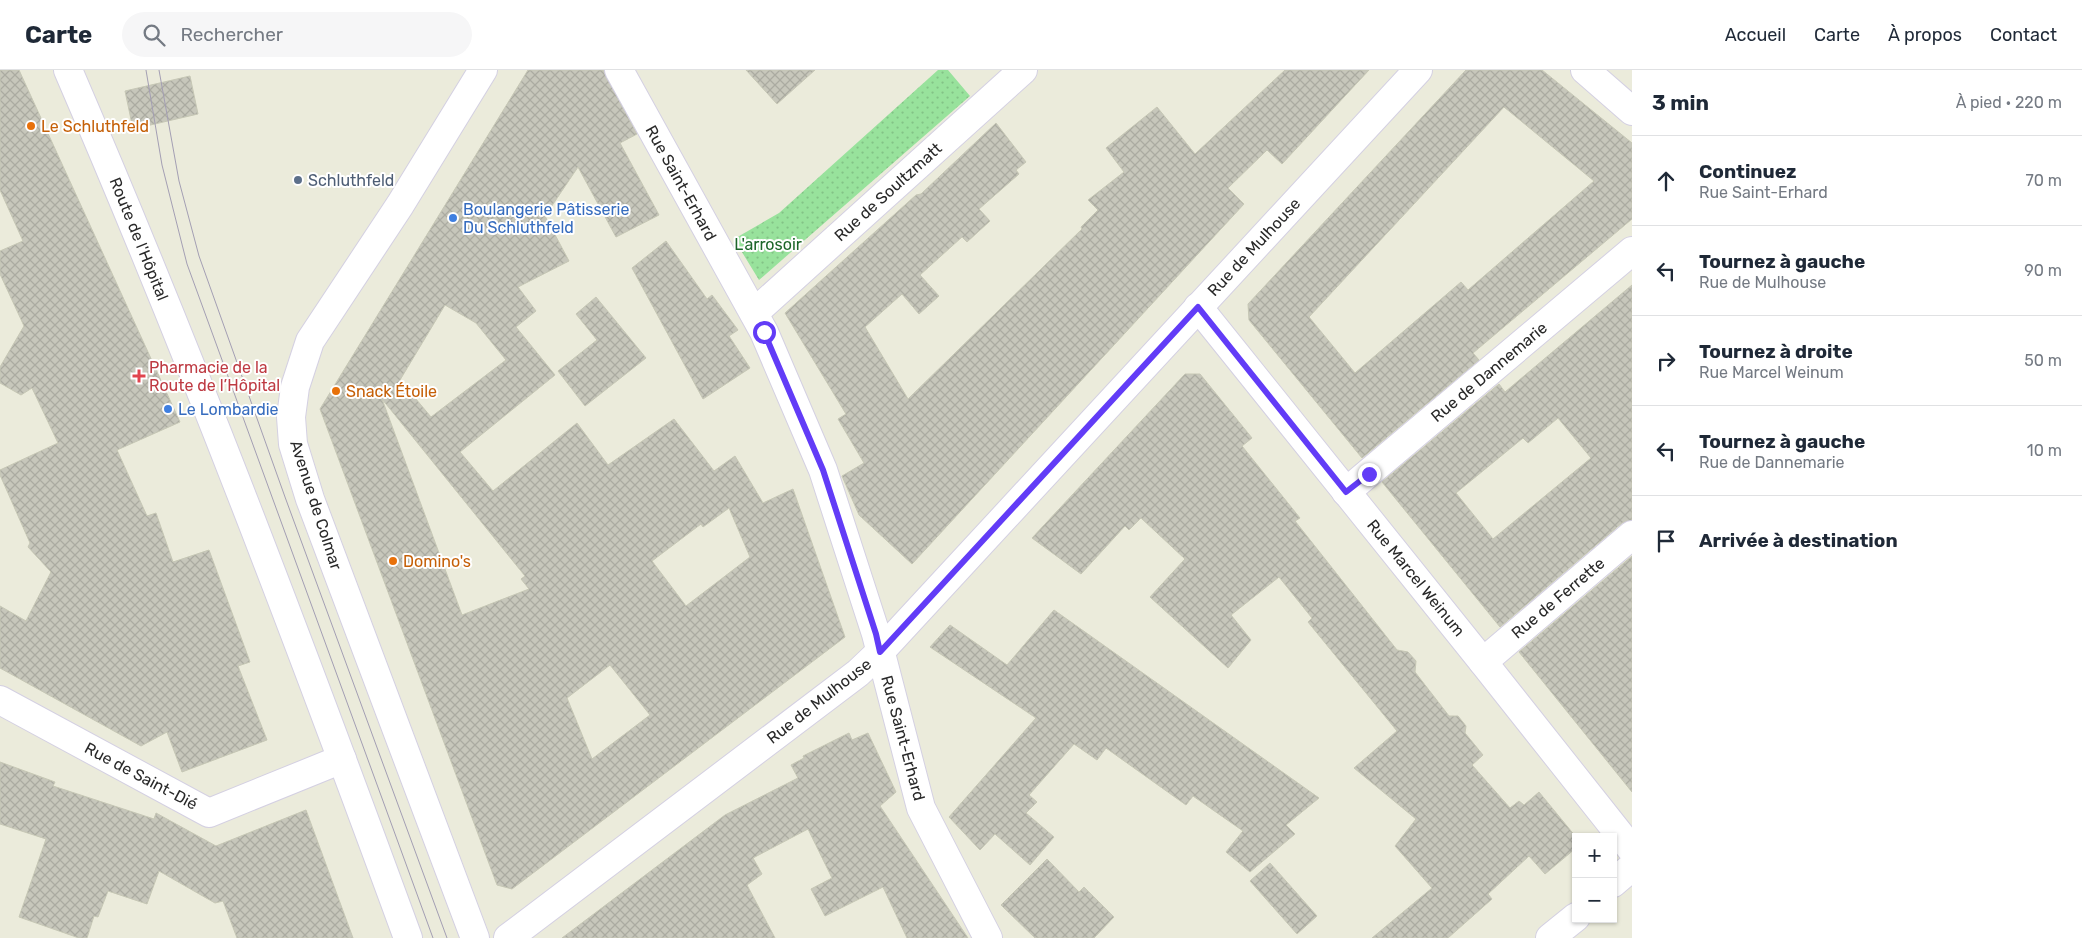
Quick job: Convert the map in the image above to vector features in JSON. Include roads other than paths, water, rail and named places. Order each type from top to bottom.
[{"type":"street","name":"Route de l'Hôpital","points":[[68,70],[124,200],[208,408],[342,759]]},
{"type":"street","name":"Avenue de Colmar","points":[[475,938],[310,499],[293,444],[291,417],[295,387],[310,341],[400,205],[483,70]]},
{"type":"street","name":"Rue Saint-Erhard","points":[[619,70],[764,332],[823,470],[876,634],[921,808],[988,938]]},
{"type":"street","name":"Rue de Soultzmatt","points":[[754,314],[1023,70]]},
{"type":"street","name":"Rue de Mulhouse","points":[[508,938],[708,788],[858,672],[880,652],[1418,70]]},
{"type":"street","points":[[1588,70],[1632,111]]},
{"type":"street","name":"Rue de Dannemarie","points":[[1346,492],[1632,251]]},
{"type":"street","name":"Rue Marcel Weinum","points":[[1198,307],[1484,662],[1632,850]]},
{"type":"street","name":"Rue de Ferrette","points":[[1484,662],[1632,535]]},
{"type":"street","name":"Rue de Saint-Dié","points":[[0,700],[209,812],[342,759]]},
{"type":"street","points":[[342,759],[408,938]]},
{"type":"street","points":[[1617,880],[1632,866]]},
{"type":"street","points":[[1550,938],[1572,920]]},
{"type":"tram line","points":[[146,70],[162,165],[187,264],[433,938]]},
{"type":"tram line","points":[[159,70],[179,181],[199,256],[285,497],[447,938]]},
{"type":"place","name":"Le Schluthfeld","points":[[31,126]]},
{"type":"place","name":"Schluthfeld","points":[[298,180]]},
{"type":"place","name":"Boulangerie Pâtisserie Du Schluthfeld","points":[[453,218]]},
{"type":"place","name":"Pharmacie de la Route de l’Hôpital","points":[[139,376]]},
{"type":"place","name":"Snack Étoile","points":[[336,391]]},
{"type":"place","name":"Le Lombardie","points":[[168,409]]},
{"type":"place","name":"Domino's","points":[[393,561]]},
{"type":"park label","name":"L'arrosoir","points":[[768,244]]}]
